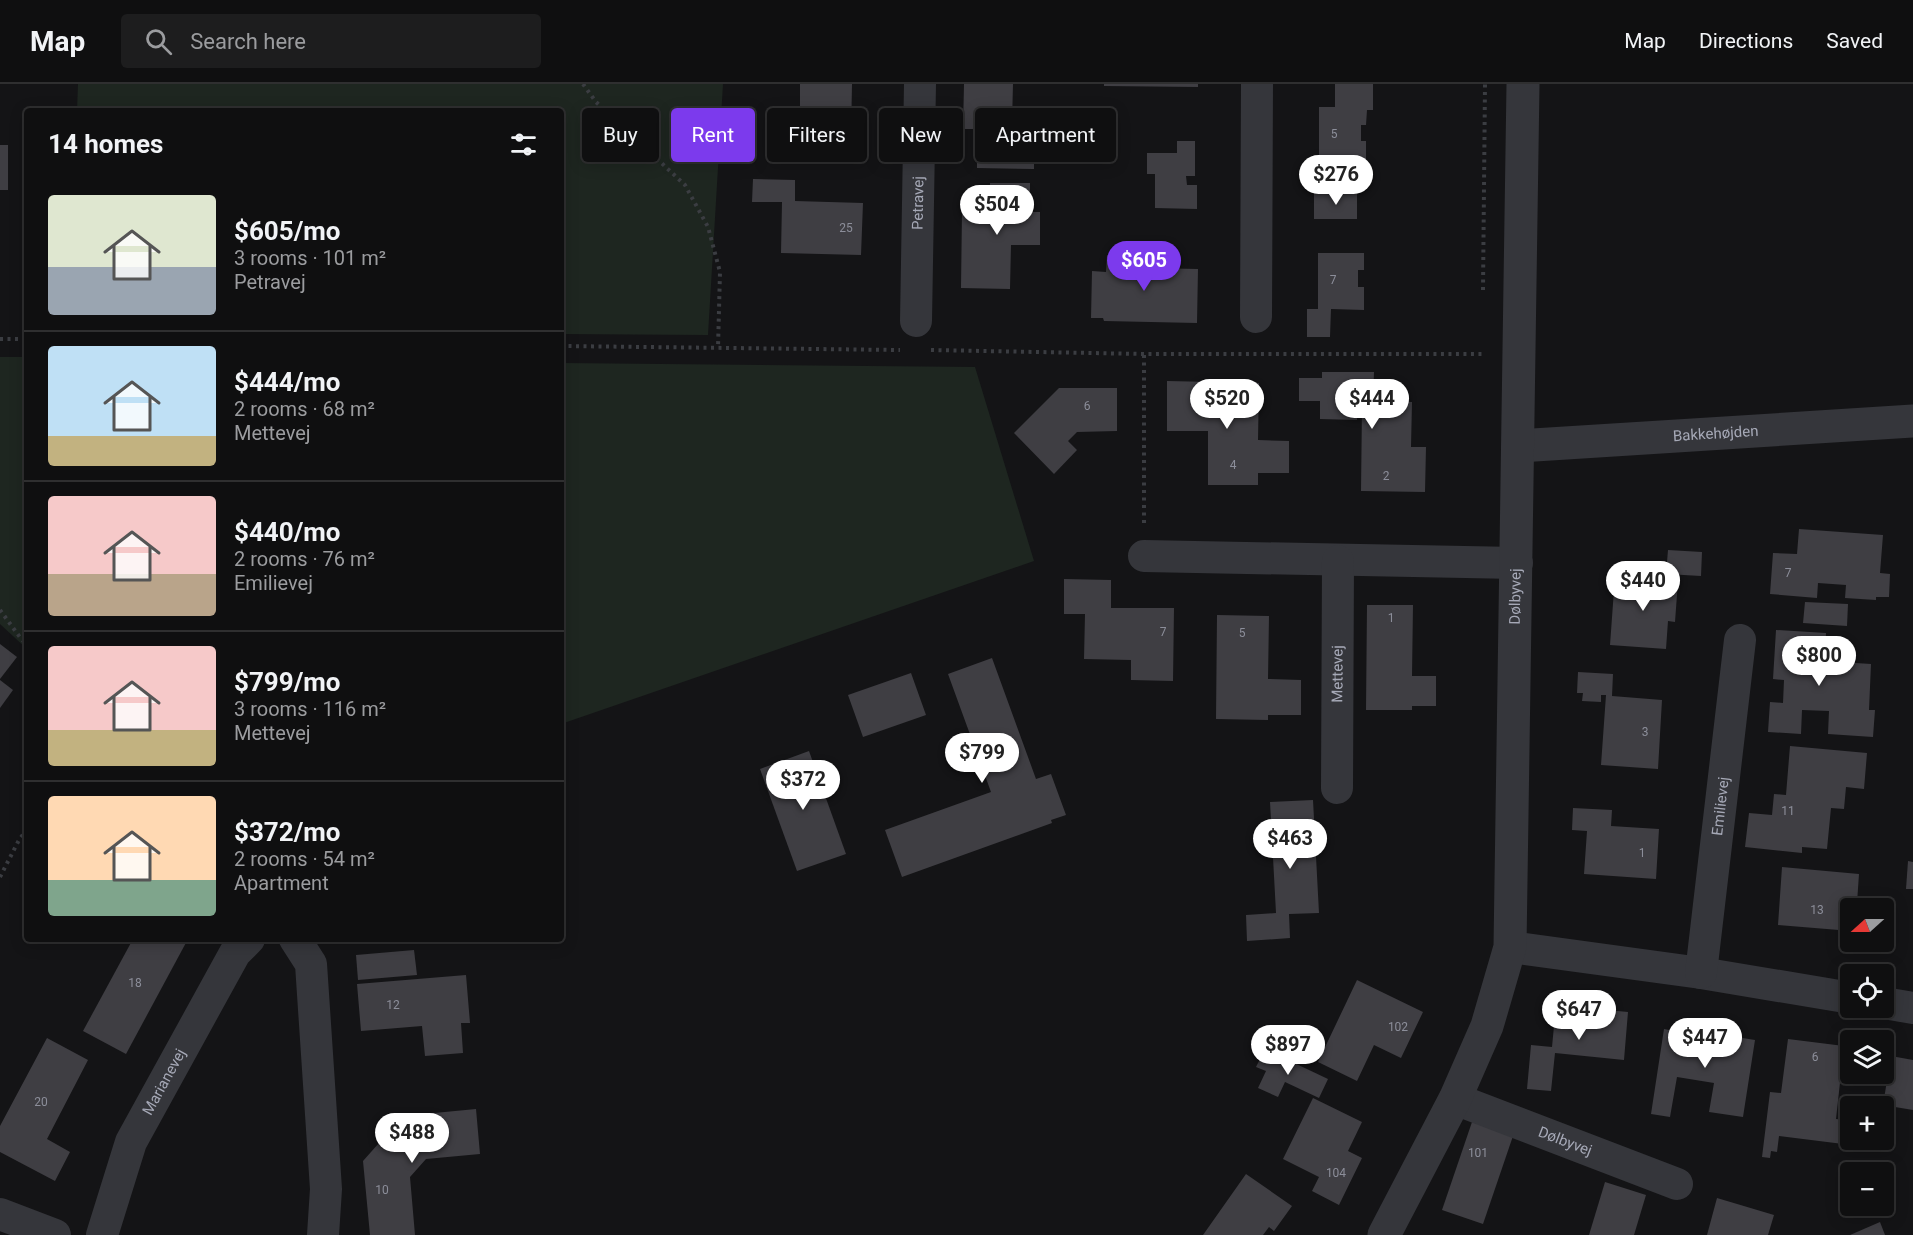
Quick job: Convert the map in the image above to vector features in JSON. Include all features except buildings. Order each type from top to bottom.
[{"type":"street","name":"Petravej","points":[[916,321],[920,84]]},
{"type":"street","points":[[1256,317],[1257,84]]},
{"type":"street","name":"Dølbyvej","points":[[1384,1235],[1455,1099],[1488,1026],[1510,947],[1523,84]]},
{"type":"street","name":"Bakkehøjden","points":[[1518,446],[1913,422]]},
{"type":"street","points":[[1144,556],[1517,563]]},
{"type":"street","name":"Mettevej","points":[[1337,788],[1338,561]]},
{"type":"street","name":"Emilievej","points":[[1701,974],[1740,640]]},
{"type":"street","name":"Marianevej","points":[[102,1235],[131,1142],[235,953],[246,942]]},
{"type":"street","points":[[297,942],[311,964],[326,1188],[323,1235]]},
{"type":"street","points":[[1510,947],[1840,996]]},
{"type":"street","points":[[1894,1005],[1913,1008]]},
{"type":"street","name":"Dølbyvej","points":[[1455,1099],[1677,1184]]},
{"type":"street","points":[[0,1214],[55,1235]]},
{"type":"path","points":[[583,84],[596,102],[685,185],[708,227],[720,272],[718,348]]},
{"type":"path","points":[[1483,296],[1485,84]]},
{"type":"path","points":[[0,339],[24,339]]},
{"type":"path","points":[[1482,343],[1483,364]]},
{"type":"path","points":[[564,346],[903,350]]},
{"type":"path","points":[[926,350],[1144,354],[1482,354]]},
{"type":"path","points":[[1144,354],[1144,556]]},
{"type":"path","points":[[0,610],[24,642]]},
{"type":"path","points":[[0,877],[24,833]]},
{"type":"shaded area","points":[[78,84],[723,84],[722,108],[671,108],[671,162],[718,162],[708,335],[564,334],[564,108],[77,108]]},
{"type":"shaded area","points":[[0,357],[24,357],[24,646],[0,624]]},
{"type":"shaded area","points":[[564,363],[975,367],[1034,561],[564,723]]}]
